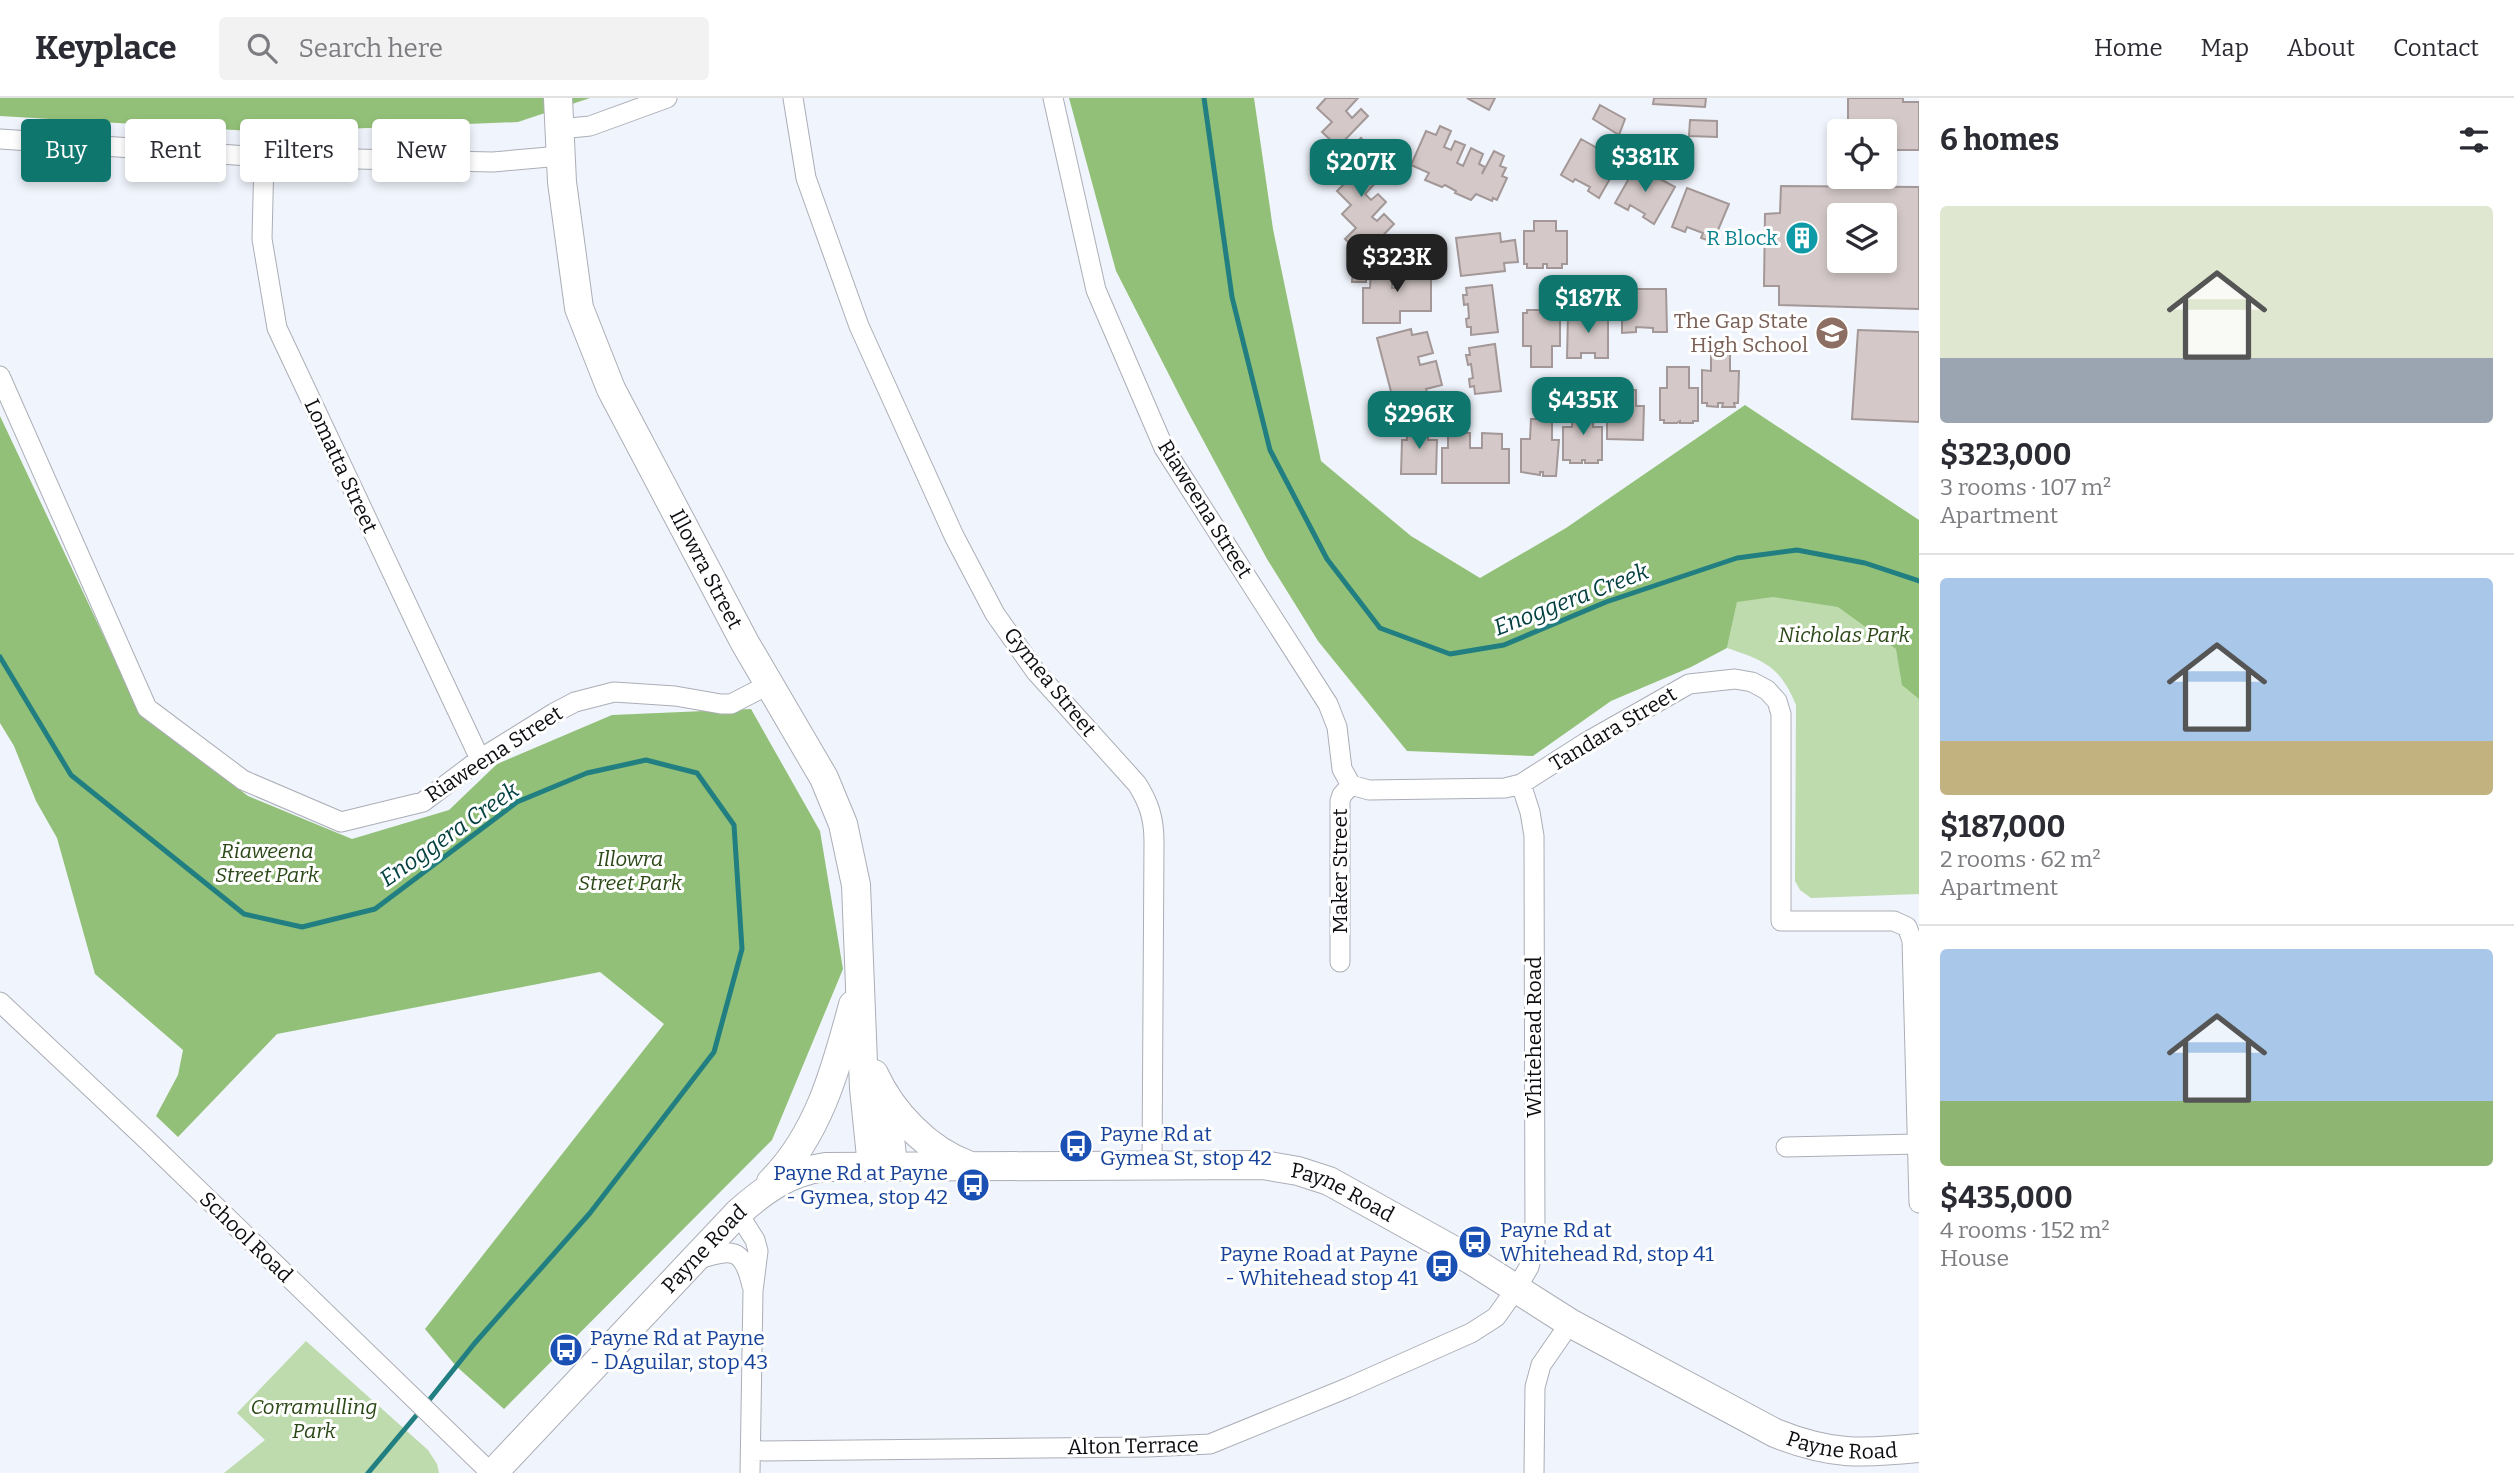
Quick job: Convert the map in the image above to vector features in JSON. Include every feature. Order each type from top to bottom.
[{"type":"street","name":"Illowra Street","points":[[558,98],[566,218],[579,308],[611,389],[768,685],[824,778],[843,824],[856,885],[864,1088],[883,1167]]},
{"type":"street","points":[[358,159],[493,162],[560,143],[590,127],[667,98]]},
{"type":"street","name":"Gymea Street","points":[[793,98],[806,178],[859,326],[954,536],[995,614],[1036,672],[1137,783],[1149,803],[1154,832],[1153,1166]]},
{"type":"street","name":"Riaweena Street","points":[[1053,98],[1096,290],[1164,448],[1328,705],[1337,727],[1342,769],[1352,785]]},
{"type":"street","points":[[0,139],[240,155]]},
{"type":"street","name":"Lomatta Street","points":[[263,182],[262,239],[277,328],[480,759]]},
{"type":"street","name":"Riaweena Street","points":[[0,376],[146,708],[243,780],[341,822],[423,802],[480,759],[554,712],[593,696],[634,692],[731,704],[768,685]]},
{"type":"street","name":"Tandara Street","points":[[1352,785],[1369,790],[1491,790],[1521,783],[1689,684],[1735,679],[1760,685],[1777,701],[1781,714],[1782,921],[1894,921],[1907,927],[1912,940],[1917,1144]]},
{"type":"street","name":"Whitehead Road","points":[[1516,1289],[1529,1267],[1535,1243],[1534,836],[1521,783]]},
{"type":"street","name":"Maker Street","points":[[1340,962],[1340,801],[1352,785]]},
{"type":"street","points":[[760,1194],[792,1160],[816,1116],[830,1084],[860,976]]},
{"type":"street","name":"School Road","points":[[0,1002],[492,1473]]},
{"type":"street","name":"Illowra Street","points":[[863,1034],[884,1107],[883,1167]]},
{"type":"street","points":[[874,1074],[898,1113],[927,1141],[952,1159],[974,1167]]},
{"type":"street","points":[[1786,1147],[1917,1144],[1919,1203]]},
{"type":"street","name":"Payne Road","points":[[492,1473],[738,1213],[784,1178],[825,1167],[1263,1165],[1298,1171],[1329,1181],[1471,1260],[1570,1323],[1775,1433],[1807,1446],[1839,1452],[1869,1453],[1919,1448]]},
{"type":"street","points":[[738,1213],[755,1240],[758,1251],[753,1291],[750,1473]]},
{"type":"street","points":[[693,1261],[724,1252],[736,1255],[747,1266],[753,1291]]},
{"type":"street","name":"Alton Terrace","points":[[751,1451],[1210,1444],[1471,1333],[1496,1317],[1516,1289]]},
{"type":"street","points":[[1534,1473],[1535,1387],[1541,1365],[1570,1323]]},
{"type":"green space","points":[[0,98],[590,98],[518,122],[470,124],[470,119],[372,119],[372,128],[358,128],[358,119],[240,119],[240,130],[226,129],[226,119],[125,119],[125,123],[111,123],[111,119],[0,116]]},
{"type":"green space","points":[[1069,98],[1254,98],[1273,229],[1321,461],[1411,536],[1480,578],[1566,528],[1745,405],[1919,520],[1919,699],[1902,685],[1896,649],[1838,607],[1773,597],[1737,602],[1727,648],[1691,667],[1611,701],[1533,756],[1407,751],[1318,641],[1267,559],[1188,412],[1116,271]]},
{"type":"green space","points":[[0,416],[140,713],[248,796],[352,839],[449,810],[497,764],[612,715],[751,709],[820,831],[843,969],[772,1140],[504,1409],[456,1366],[425,1329],[664,1024],[600,972],[277,1034],[178,1137],[156,1116],[178,1075],[183,1050],[95,974],[57,838],[36,801],[14,746],[0,723]]},
{"type":"green space","name":"Nicholas Park","points":[[1737,558],[1919,581],[1919,894],[1811,898],[1800,890],[1795,881],[1796,705],[1784,681],[1770,667],[1727,648],[1737,601]]},
{"type":"green space","name":"Corramulling Park","points":[[306,1341],[428,1450],[439,1473],[224,1473],[265,1440],[237,1413]]},
{"type":"building","points":[[1326,98],[1358,98],[1346,111],[1352,118],[1361,109],[1368,116],[1338,147],[1322,132],[1332,122],[1317,108]]},
{"type":"building","points":[[1467,98],[1495,98],[1489,110]]},
{"type":"building","points":[[1654,98],[1706,98],[1705,107],[1653,104]]},
{"type":"building","points":[[1848,98],[1903,98],[1903,102],[1919,102],[1919,150],[1897,150],[1897,119],[1848,119]]},
{"type":"building","points":[[1600,105],[1625,119],[1619,135],[1593,119]]},
{"type":"building","points":[[1690,120],[1717,121],[1717,137],[1689,136]]},
{"type":"building","points":[[1440,126],[1451,131],[1444,147],[1451,150],[1455,141],[1465,145],[1457,163],[1463,166],[1471,148],[1483,154],[1479,164],[1485,167],[1482,174],[1494,151],[1504,156],[1500,166],[1506,168],[1502,176],[1507,178],[1497,200],[1493,198],[1492,201],[1476,194],[1471,200],[1445,185],[1442,187],[1425,180],[1429,173],[1411,165],[1426,131],[1436,135]]},
{"type":"building","points":[[1361,138],[1369,146],[1362,154],[1369,160],[1359,170],[1366,176],[1372,170],[1380,178],[1365,194],[1371,200],[1378,194],[1386,202],[1372,217],[1377,221],[1384,214],[1394,224],[1363,256],[1345,239],[1356,228],[1342,214],[1351,205],[1337,191],[1345,183],[1330,169]]},
{"type":"building","points":[[1581,139],[1620,161],[1599,198],[1588,191],[1590,187],[1561,175]]},
{"type":"building","points":[[1636,166],[1675,187],[1654,224],[1643,217],[1645,214],[1630,205],[1628,210],[1615,203]]},
{"type":"building","name":"R Block","points":[[1781,186],[1827,186],[1827,189],[1919,187],[1919,309],[1779,305],[1779,286],[1764,286],[1765,214],[1780,213]]},
{"type":"building","points":[[1687,188],[1729,204],[1713,242],[1701,238],[1703,233],[1687,227],[1685,232],[1672,227]]},
{"type":"building","points":[[1534,221],[1556,221],[1556,231],[1567,231],[1567,264],[1562,264],[1562,268],[1547,268],[1547,264],[1543,264],[1543,268],[1527,268],[1527,264],[1524,264],[1524,231],[1534,231]]},
{"type":"building","points":[[1500,233],[1501,242],[1515,240],[1518,262],[1504,263],[1505,271],[1461,276],[1456,238]]},
{"type":"building","points":[[1403,261],[1424,261],[1424,277],[1431,277],[1431,311],[1400,311],[1400,323],[1363,323],[1363,288],[1370,288],[1371,272],[1392,272],[1392,288],[1398,288],[1398,277],[1403,277]]},
{"type":"building","points":[[1353,269],[1366,269],[1366,282],[1352,282]]},
{"type":"building","points":[[1492,285],[1498,332],[1471,335],[1471,327],[1467,327],[1466,319],[1469,318],[1468,304],[1464,305],[1463,295],[1467,295],[1466,288]]},
{"type":"building","points":[[1622,289],[1666,289],[1667,332],[1653,332],[1653,328],[1636,327],[1636,332],[1622,333]]},
{"type":"building","points":[[1527,310],[1540,310],[1540,313],[1543,313],[1543,310],[1556,310],[1556,313],[1560,313],[1560,346],[1552,346],[1552,367],[1531,367],[1531,346],[1523,346],[1523,313],[1527,313]]},
{"type":"building","points":[[1568,314],[1608,314],[1608,358],[1595,358],[1595,353],[1581,353],[1581,358],[1567,358]]},
{"type":"building","points":[[1411,329],[1412,335],[1427,332],[1433,353],[1418,357],[1420,365],[1436,361],[1442,385],[1426,389],[1428,395],[1394,403],[1377,338]]},
{"type":"building","points":[[1858,330],[1919,332],[1919,422],[1852,419]]},
{"type":"building","points":[[1495,344],[1501,391],[1475,394],[1474,386],[1470,387],[1469,379],[1473,378],[1471,364],[1468,365],[1466,355],[1470,355],[1469,348]]},
{"type":"building","points":[[1711,350],[1730,351],[1730,371],[1739,371],[1738,403],[1734,403],[1735,407],[1722,407],[1723,403],[1718,403],[1718,407],[1702,403],[1702,370],[1711,371]]},
{"type":"building","points":[[1667,367],[1689,367],[1689,388],[1698,388],[1698,421],[1664,423],[1664,420],[1660,420],[1660,388],[1667,388]]},
{"type":"building","points":[[1615,390],[1636,390],[1636,406],[1644,406],[1643,440],[1607,439],[1607,405],[1615,405]]},
{"type":"building","points":[[1573,405],[1594,405],[1593,427],[1602,427],[1602,460],[1598,460],[1598,463],[1585,463],[1585,460],[1582,460],[1582,463],[1570,463],[1570,460],[1563,460],[1563,427],[1572,427]]},
{"type":"building","points":[[1531,419],[1552,419],[1552,440],[1559,440],[1556,476],[1543,476],[1543,472],[1540,472],[1540,475],[1521,472],[1521,439],[1530,439]]},
{"type":"building","points":[[1407,424],[1429,424],[1428,440],[1437,440],[1436,474],[1401,474],[1402,440],[1407,440]]},
{"type":"building","points":[[1448,433],[1470,433],[1470,448],[1482,448],[1482,433],[1502,434],[1502,449],[1509,449],[1509,483],[1442,483],[1442,448],[1448,448]]},
{"type":"waterway","name":"Enoggera Creek","points":[[1204,98],[1232,297],[1270,450],[1327,559],[1380,628],[1450,654],[1504,645],[1606,602],[1737,558],[1797,550],[1865,563],[1919,581]]},
{"type":"waterway","name":"Enoggera Creek","points":[[0,657],[71,775],[244,914],[302,927],[375,909],[517,802],[587,773],[646,760],[697,773],[734,825],[742,949],[714,1052],[590,1213],[474,1344],[426,1404]]},
{"type":"waterway","name":"Enoggera Creek","points":[[368,1473],[420,1411]]},
{"type":"place","name":"R Block","points":[[1802,238]]},
{"type":"place","name":"The Gap State High School","points":[[1832,333]]},
{"type":"place","name":"Payne Rd at Gymea St, stop 42","points":[[1076,1146]]},
{"type":"place","name":"Payne Rd at Payne - Gymea, stop 42","points":[[973,1185]]},
{"type":"place","name":"Payne Rd at Whitehead Rd, stop 41","points":[[1475,1242]]},
{"type":"place","name":"Payne Road at Payne - Whitehead stop 41","points":[[1442,1266]]},
{"type":"place","name":"Payne Rd at Payne - DAguilar, stop 43","points":[[566,1350]]},
{"type":"park label","name":"Riaweena Street Park","points":[[267,863]]},
{"type":"park label","name":"Illowra Street Park","points":[[630,871]]}]
